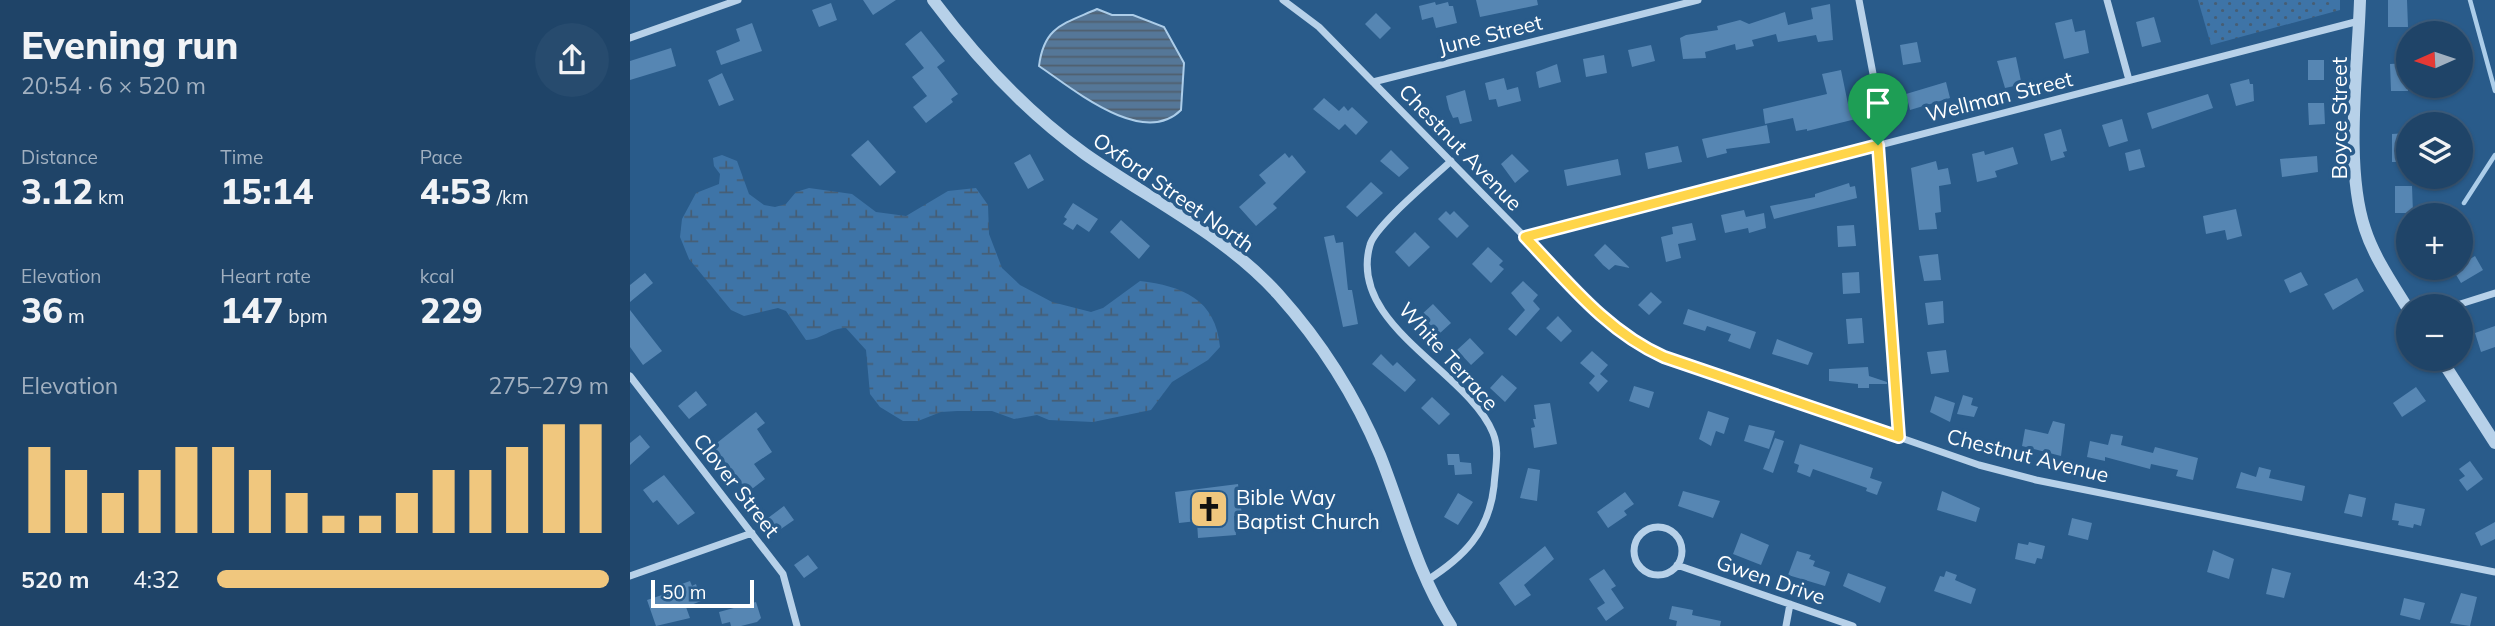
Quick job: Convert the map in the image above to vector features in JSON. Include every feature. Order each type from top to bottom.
[{"type":"street","points":[[630,38],[738,0]]},
{"type":"street","name":"Oxford Street North","points":[[933,0],[990,71],[1022,104],[1088,156],[1241,260],[1275,291],[1302,321],[1337,369],[1366,424],[1426,581],[1451,626]]},
{"type":"street","name":"Chestnut Avenue","points":[[1283,0],[1319,27],[1604,318],[1631,341],[1664,357],[1979,465],[2036,480],[2495,572]]},
{"type":"street","name":"June Street","points":[[1373,82],[1698,0]]},
{"type":"street","points":[[1858,0],[1872,64],[1899,437]]},
{"type":"street","points":[[2108,0],[2129,80]]},
{"type":"street","name":"Boyce Street","points":[[2360,0],[2355,141],[2359,200],[2372,248],[2399,294]]},
{"type":"street","name":"Wellman Street","points":[[1525,237],[2359,21]]},
{"type":"street","name":"White Terrace","points":[[1426,581],[1455,563],[1483,528],[1492,506],[1496,442],[1481,413],[1386,314],[1374,291],[1368,255],[1376,233],[1451,161]]},
{"type":"street","points":[[2473,300],[2495,293]]},
{"type":"street","points":[[2449,371],[2495,443]]},
{"type":"street","name":"Clover Street","points":[[630,376],[783,574],[797,626]]},
{"type":"street","name":"Gwen Drive","points":[[1677,565],[1681,546],[1670,530],[1650,528],[1638,537],[1634,551],[1642,569],[1660,575],[1677,565],[1853,626]]},
{"type":"street","points":[[630,576],[752,533]]},
{"type":"street","points":[[1786,626],[1790,604]]},
{"type":"green space","points":[[2198,0],[2340,0],[2340,10],[2211,45]]},
{"type":"green space","points":[[722,155],[737,161],[749,194],[764,205],[775,207],[786,204],[796,192],[809,188],[852,194],[876,212],[906,216],[948,191],[976,188],[988,205],[989,234],[1002,268],[1020,285],[1052,302],[1091,312],[1103,308],[1140,281],[1183,291],[1204,306],[1212,317],[1220,347],[1208,360],[1172,382],[1151,410],[1093,422],[1049,420],[1037,415],[1014,419],[992,411],[941,412],[918,421],[903,421],[880,407],[870,394],[866,350],[846,328],[806,340],[786,311],[778,308],[744,316],[731,310],[689,259],[680,237],[682,219],[696,193],[719,184],[720,174],[714,166],[713,158]]},
{"type":"shaded area","points":[[1097,9],[1112,15],[1133,15],[1164,27],[1184,63],[1181,110],[1165,120],[1148,122],[1128,119],[1089,100],[1039,66],[1051,34],[1065,23]]},
{"type":"building","points":[[863,0],[896,0],[873,15]]},
{"type":"building","points":[[1476,0],[1537,0],[1538,5],[1480,17]]},
{"type":"building","points":[[2388,0],[2407,0],[2408,21],[2396,21],[2396,27],[2388,27]]},
{"type":"building","points":[[1435,2],[1436,5],[1448,2],[1449,6],[1453,6],[1457,23],[1436,28],[1433,17],[1422,20],[1419,6]]},
{"type":"building","points":[[831,3],[837,20],[819,27],[812,10]]},
{"type":"building","points":[[1830,4],[1833,40],[1818,42],[1816,35],[1778,42],[1776,34],[1752,40],[1754,46],[1736,50],[1735,44],[1705,52],[1706,58],[1683,59],[1680,38],[1686,35],[1718,30],[1717,26],[1740,20],[1749,24],[1785,12],[1788,25],[1813,19],[1811,8]]},
{"type":"building","points":[[1376,13],[1391,28],[1380,39],[1365,24]]},
{"type":"building","points":[[2154,17],[2161,42],[2142,47],[2136,22]]},
{"type":"building","points":[[2072,19],[2075,32],[2085,30],[2089,53],[2064,59],[2055,23]]},
{"type":"building","points":[[752,23],[762,51],[721,65],[716,51],[740,41],[736,29]]},
{"type":"building","points":[[921,31],[945,61],[937,67],[958,94],[951,99],[953,102],[926,123],[913,107],[927,96],[912,77],[924,68],[905,44]]},
{"type":"building","points":[[1917,42],[1921,62],[1903,65],[1900,45]]},
{"type":"building","points":[[1651,45],[1655,61],[1632,67],[1628,50]]},
{"type":"building","points":[[671,48],[676,66],[630,80],[630,61]]},
{"type":"building","points":[[1604,55],[1607,73],[1586,77],[1583,59]]},
{"type":"building","points":[[2016,57],[2021,81],[2019,85],[2005,88],[1997,61]]},
{"type":"building","points":[[2308,60],[2324,60],[2324,80],[2308,80]]},
{"type":"building","points":[[1557,64],[1561,82],[1539,88],[1536,72]]},
{"type":"building","points":[[2390,64],[2396,64],[2396,91],[2391,91]]},
{"type":"building","points":[[1841,70],[1848,104],[1853,103],[1856,119],[1807,131],[1796,131],[1793,118],[1765,124],[1763,109],[1827,94],[1822,74]]},
{"type":"building","points":[[722,73],[734,100],[719,106],[708,80]]},
{"type":"building","points":[[1504,78],[1507,90],[1518,87],[1521,101],[1498,107],[1496,99],[1489,100],[1485,83]]},
{"type":"building","points":[[2249,79],[2250,84],[2253,84],[2254,101],[2236,106],[2230,84]]},
{"type":"building","points":[[1946,82],[1950,98],[1910,110],[1906,94]]},
{"type":"building","points":[[1465,90],[1472,121],[1460,124],[1458,117],[1453,118],[1446,96]]},
{"type":"building","points":[[2208,94],[2213,108],[2152,129],[2147,113]]},
{"type":"building","points":[[1324,98],[1339,111],[1344,106],[1348,111],[1352,107],[1368,122],[1356,135],[1345,124],[1339,130],[1313,109]]},
{"type":"building","points":[[2308,103],[2324,103],[2325,124],[2309,125]]},
{"type":"building","points":[[2122,119],[2128,141],[2109,147],[2102,125]]},
{"type":"building","points":[[1767,125],[1770,143],[1726,149],[1727,153],[1707,158],[1702,139]]},
{"type":"building","points":[[2061,129],[2067,151],[2063,152],[2065,157],[2051,161],[2044,134]]},
{"type":"building","points":[[2392,134],[2396,134],[2396,162],[2392,162]]},
{"type":"building","points":[[868,140],[896,172],[880,186],[851,155]]},
{"type":"building","points":[[1678,146],[1682,162],[1648,169],[1645,153]]},
{"type":"building","points":[[2013,147],[2018,164],[1995,171],[1997,177],[1977,182],[1972,154],[1984,151],[1985,155]]},
{"type":"building","points":[[2140,149],[2145,167],[2129,171],[2125,153]]},
{"type":"building","points":[[1391,150],[1409,168],[1399,177],[1380,161]]},
{"type":"building","points":[[1285,153],[1289,158],[1292,155],[1306,172],[1273,204],[1277,208],[1256,226],[1239,207],[1266,183],[1259,175]]},
{"type":"building","points":[[1030,154],[1044,180],[1028,189],[1014,163]]},
{"type":"building","points":[[1512,154],[1529,171],[1515,183],[1501,164]]},
{"type":"building","points":[[2317,156],[2318,172],[2282,177],[2280,159]]},
{"type":"building","points":[[1618,159],[1621,175],[1567,186],[1564,170]]},
{"type":"building","points":[[1936,161],[1938,170],[1948,168],[1951,184],[1939,186],[1941,212],[1935,213],[1937,229],[1919,230],[1911,168]]},
{"type":"building","points":[[1371,182],[1383,193],[1357,217],[1346,207]]},
{"type":"building","points":[[1849,183],[1850,187],[1855,186],[1857,198],[1774,219],[1770,206],[1815,197],[1815,194]]},
{"type":"building","points":[[2395,186],[2396,189],[2412,189],[2413,203],[2396,203],[2395,213]]},
{"type":"building","points":[[1073,203],[1098,219],[1089,232],[1077,224],[1073,230],[1063,224],[1067,219],[1064,217]]},
{"type":"building","points":[[2236,209],[2242,236],[2227,240],[2225,230],[2206,234],[2203,216]]},
{"type":"building","points":[[1744,210],[1746,217],[1764,213],[1766,228],[1749,233],[1748,228],[1725,233],[1721,215]]},
{"type":"building","points":[[1446,211],[1450,215],[1454,211],[1469,226],[1457,238],[1438,219]]},
{"type":"building","points":[[1121,220],[1150,246],[1139,259],[1110,232]]},
{"type":"building","points":[[1692,223],[1696,240],[1678,244],[1681,258],[1666,262],[1661,237],[1673,234],[1672,227]]},
{"type":"building","points":[[1854,225],[1856,246],[1838,247],[1837,226]]},
{"type":"building","points":[[1415,232],[1430,247],[1409,267],[1395,252]]},
{"type":"building","points":[[1334,235],[1336,243],[1343,242],[1348,290],[1352,290],[1358,324],[1343,327],[1324,237]]},
{"type":"building","points":[[1605,244],[1630,268],[1615,265],[1609,270],[1603,265],[1594,255]]},
{"type":"building","points":[[1488,247],[1503,261],[1499,265],[1504,269],[1491,283],[1472,264]]},
{"type":"building","points":[[1938,254],[1941,280],[1924,281],[1919,256]]},
{"type":"building","points":[[2475,256],[2483,270],[2473,276]]},
{"type":"building","points":[[1859,272],[1860,293],[1843,294],[1842,273]]},
{"type":"building","points":[[2301,272],[2308,285],[2290,293],[2284,280]]},
{"type":"building","points":[[645,273],[653,283],[630,302],[630,285]]},
{"type":"building","points":[[2357,278],[2364,291],[2333,310],[2324,294]]},
{"type":"building","points":[[1523,281],[1538,295],[1533,301],[1540,309],[1516,336],[1508,329],[1525,310],[1511,293]]},
{"type":"building","points":[[1651,292],[1662,302],[1649,315],[1638,305]]},
{"type":"building","points":[[1943,301],[1944,323],[1928,325],[1925,303]]},
{"type":"building","points":[[1433,304],[1451,323],[1439,334],[1421,315]]},
{"type":"building","points":[[1688,309],[1756,332],[1750,349],[1728,341],[1731,334],[1707,326],[1705,331],[1683,324]]},
{"type":"building","points":[[630,310],[662,351],[643,365],[630,347]]},
{"type":"building","points":[[1558,316],[1572,331],[1561,342],[1546,328]]},
{"type":"building","points":[[1862,318],[1864,343],[1848,344],[1846,319]]},
{"type":"building","points":[[2495,326],[2495,347],[2481,352],[2475,333]]},
{"type":"building","points":[[1470,338],[1484,353],[1471,365],[1457,350]]},
{"type":"building","points":[[1777,339],[1813,353],[1808,365],[1772,354]]},
{"type":"building","points":[[1946,350],[1949,372],[1931,374],[1927,352]]},
{"type":"building","points":[[1592,351],[1608,365],[1600,374],[1608,381],[1598,392],[1589,383],[1595,376],[1580,363]]},
{"type":"building","points":[[1381,354],[1393,366],[1397,362],[1416,380],[1405,392],[1372,364]]},
{"type":"building","points":[[1868,367],[1869,376],[1887,384],[1869,384],[1869,388],[1858,388],[1858,384],[1829,381],[1829,369]]},
{"type":"building","points":[[1502,375],[1517,388],[1505,402],[1490,388]]},
{"type":"building","points":[[1634,386],[1654,392],[1649,408],[1629,401]]},
{"type":"building","points":[[2416,387],[2426,401],[2402,417],[2393,403]]},
{"type":"building","points":[[696,391],[707,405],[689,419],[678,406]]},
{"type":"building","points":[[1963,395],[1973,398],[1971,405],[1978,407],[1974,417],[1957,414]]},
{"type":"building","points":[[1935,396],[1955,403],[1950,422],[1930,412]]},
{"type":"building","points":[[1432,397],[1450,414],[1439,425],[1421,408]]},
{"type":"building","points":[[1550,403],[1557,444],[1534,448],[1531,428],[1535,427],[1534,405]]},
{"type":"building","points":[[1708,411],[1729,418],[1724,434],[1716,431],[1711,446],[1699,439]]},
{"type":"building","points":[[756,412],[765,423],[757,429],[772,452],[754,464],[765,479],[748,492],[713,446]]},
{"type":"building","points":[[2053,421],[2065,424],[2061,456],[2022,446],[2025,429],[2048,434]]},
{"type":"building","points":[[1749,425],[1775,431],[1769,449],[1744,441]]},
{"type":"building","points":[[2111,434],[2123,436],[2121,445],[2153,453],[2155,447],[2198,458],[2193,480],[2176,476],[2178,470],[2151,464],[2150,469],[2105,457],[2105,461],[2087,457],[2090,441],[2108,445]]},
{"type":"building","points":[[640,435],[650,447],[630,465],[630,443]]},
{"type":"building","points":[[1775,438],[1784,441],[1773,473],[1763,469]]},
{"type":"building","points":[[1800,444],[1873,468],[1870,478],[1882,482],[1877,495],[1866,491],[1867,488],[1813,469],[1810,477],[1797,472],[1799,465],[1794,463]]},
{"type":"building","points":[[1447,454],[1459,454],[1460,462],[1471,463],[1472,474],[1455,475],[1454,465],[1448,465]]},
{"type":"building","points":[[2470,461],[2483,479],[2467,491],[2459,480],[2465,476],[2459,469]]},
{"type":"building","points":[[2259,467],[2271,470],[2269,478],[2305,486],[2302,501],[2236,488],[2241,472],[2256,477]]},
{"type":"building","points":[[1528,468],[1540,470],[1537,501],[1520,498]]},
{"type":"building","points":[[664,475],[695,513],[678,525],[657,500],[653,503],[643,490]]},
{"type":"building","name":"Bible Way Baptist Church","points":[[1238,484],[1242,515],[1234,516],[1236,535],[1198,538],[1197,521],[1179,523],[1175,492]]},
{"type":"building","points":[[1683,491],[1720,501],[1713,518],[1678,506]]},
{"type":"building","points":[[1942,491],[1980,508],[1976,522],[1937,510]]},
{"type":"building","points":[[1625,492],[1634,504],[1624,511],[1627,515],[1608,528],[1597,512]]},
{"type":"building","points":[[1458,493],[1473,502],[1458,525],[1444,517]]},
{"type":"building","points":[[2349,494],[2366,498],[2362,517],[2344,513]]},
{"type":"building","points":[[2395,503],[2425,509],[2421,526],[2414,524],[2413,528],[2398,525],[2399,521],[2392,520]]},
{"type":"building","points":[[784,506],[794,520],[778,531],[768,518]]},
{"type":"building","points":[[2072,518],[2092,523],[2088,540],[2068,535]]},
{"type":"building","points":[[2495,522],[2495,539],[2481,546],[2475,533]]},
{"type":"building","points":[[1741,533],[1769,545],[1761,565],[1733,554]]},
{"type":"building","points":[[2029,542],[2045,546],[2042,559],[2037,558],[2035,564],[2015,559],[2018,543],[2028,545]]},
{"type":"building","points":[[1545,546],[1554,559],[1524,585],[1531,595],[1515,606],[1499,583]]},
{"type":"building","points":[[2213,550],[2234,559],[2229,579],[2207,572]]},
{"type":"building","points":[[1797,551],[1811,555],[1809,559],[1815,561],[1813,566],[1830,572],[1825,586],[1788,575]]},
{"type":"building","points":[[808,555],[818,568],[804,578],[794,565]]},
{"type":"building","points":[[2272,568],[2291,573],[2284,598],[2266,594]]},
{"type":"building","points":[[1604,569],[1616,586],[1611,589],[1624,608],[1606,621],[1597,608],[1605,603],[1589,579]]},
{"type":"building","points":[[1946,571],[1957,575],[1955,580],[1976,589],[1971,604],[1934,591],[1940,576],[1944,577]]},
{"type":"building","points":[[1848,573],[1886,587],[1880,603],[1843,586]]},
{"type":"building","points":[[690,581],[692,586],[696,584],[701,601],[686,607],[690,618],[656,626],[647,600],[680,589],[679,585]]},
{"type":"building","points":[[2461,593],[2477,597],[2470,626],[2450,623]]},
{"type":"building","points":[[2404,598],[2425,603],[2420,620],[2400,615]]},
{"type":"building","points":[[756,602],[761,618],[757,622],[741,626],[731,626],[730,622],[722,624],[719,612]]},
{"type":"building","points":[[1672,606],[1693,610],[1692,615],[1721,621],[1720,626],[1676,626],[1677,621],[1669,619]]},
{"type":"waterway","points":[[2470,0],[2495,91]]},
{"type":"waterway","points":[[2464,203],[2495,155]]},
{"type":"place","name":"Bible Way Baptist Church","points":[[1209,509]]},
{"type":"route","points":[[1878,145],[1899,437],[1664,357],[1631,341],[1616,330],[1525,237],[1613,214],[1878,145]]}]
